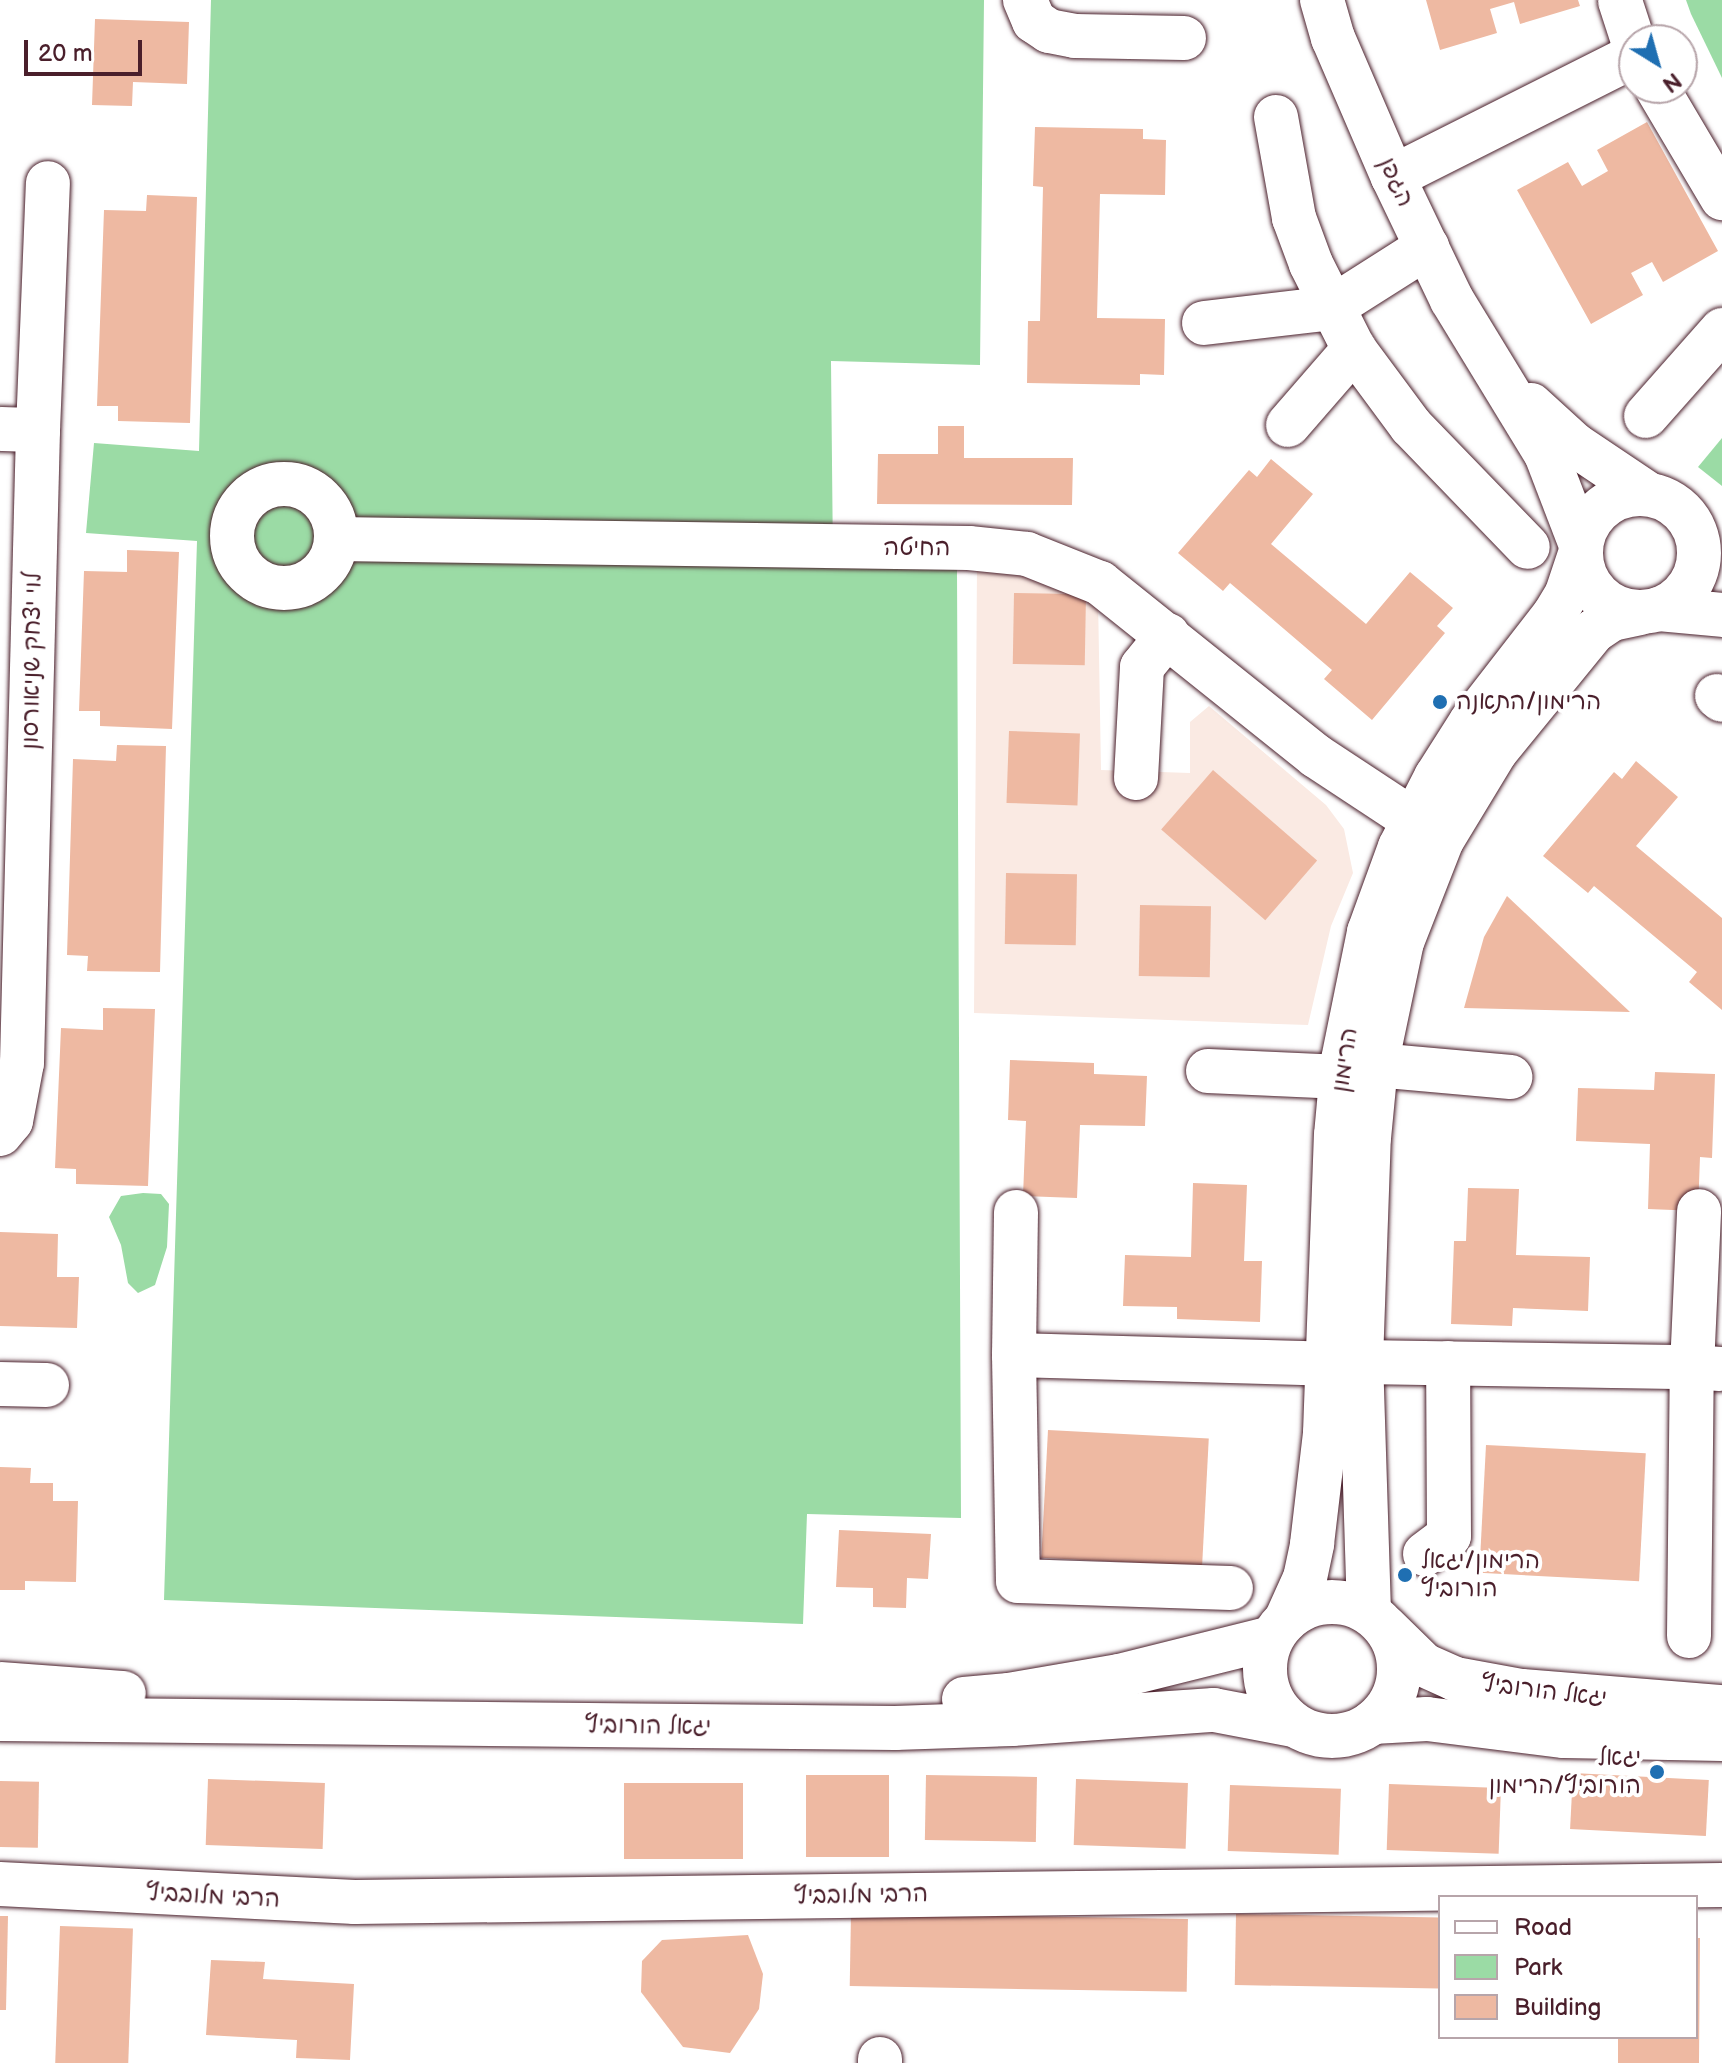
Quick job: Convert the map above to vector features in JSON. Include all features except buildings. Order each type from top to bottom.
[{"type":"street","points":[[1025,0],[1034,21],[1049,31],[1075,36],[1184,38]]},
{"type":"street","name":"הגפן","points":[[1322,0],[1333,38],[1393,177],[1452,300],[1546,454],[1580,550]]},
{"type":"street","points":[[1620,1],[1627,24]]},
{"type":"street","points":[[1393,177],[1618,64]]},
{"type":"street","points":[[1666,104],[1722,198]]},
{"type":"street","points":[[1276,117],[1294,218],[1331,308],[1354,349],[1411,426],[1528,547]]},
{"type":"street","name":"לוי יצחק שניאורסון","points":[[0,1134],[11,1121],[22,1063],[19,429],[48,183]]},
{"type":"street","points":[[1204,323],[1331,308],[1427,247]]},
{"type":"street","points":[[1646,416],[1722,330]]},
{"type":"street","points":[[1288,425],[1354,349]]},
{"type":"street","name":"הגפן","points":[[1486,356],[1553,426],[1607,468],[1648,494]]},
{"type":"street","points":[[1649,611],[1676,601],[1693,579],[1699,552],[1709,550],[1681,510],[1666,500],[1648,494],[1621,497],[1604,506],[1591,519],[1580,550],[1583,572],[1598,596],[1613,607],[1649,611],[1722,615]]},
{"type":"street","name":"החיטה","points":[[336,539],[969,548],[1027,554],[1100,583],[1316,756],[1413,820]]},
{"type":"street","name":"הרימון","points":[[1279,1629],[1305,1578],[1345,1363],[1369,1138],[1359,1071],[1355,993],[1369,932],[1413,820],[1471,722],[1554,615],[1567,593],[1580,550]]},
{"type":"street","name":"הרימון","points":[[1359,1071],[1402,942],[1442,840],[1467,795],[1529,708],[1594,631],[1612,619],[1649,611]]},
{"type":"street","points":[[1136,778],[1142,667],[1168,635]]},
{"type":"street","points":[[1208,1071],[1359,1071],[1510,1077]]},
{"type":"street","points":[[1689,1636],[1707,1368],[1699,1211]]},
{"type":"street","points":[[1016,1212],[1014,1355],[1018,1581],[1231,1588]]},
{"type":"street","points":[[1014,1355],[1707,1368]]},
{"type":"street","name":"הרימון","points":[[1345,1363],[1377,1619]]},
{"type":"street","points":[[1425,1554],[1449,1536],[1448,1363]]},
{"type":"street","points":[[0,1384],[47,1385]]},
{"type":"street","points":[[1328,1602],[1349,1604],[1377,1619],[1395,1645],[1399,1666],[1397,1687],[1388,1706],[1373,1722],[1354,1732],[1334,1737],[1311,1733],[1293,1725],[1274,1705],[1266,1684],[1264,1661],[1279,1629],[1306,1607],[1328,1602]]},
{"type":"street","name":"יגאל הורוביץ","points":[[1377,1619],[1424,1665],[1455,1679],[1522,1691],[1722,1707]]},
{"type":"street","name":"יגאל הורוביץ","points":[[0,1684],[241,1698],[784,1704],[968,1698],[1119,1676],[1279,1629]]},
{"type":"street","name":"יגאל הורוביץ","points":[[0,1719],[895,1728],[1012,1724],[1214,1710],[1293,1725]]},
{"type":"street","name":"יגאל הורוביץ","points":[[1373,1722],[1427,1719],[1564,1736],[1722,1739]]},
{"type":"street","name":"הרבי מלובביץ","points":[[0,1884],[355,1902],[1722,1885]]},
{"type":"shaded area","points":[[977,564],[1067,579],[1098,597],[1101,770],[1190,773],[1190,722],[1209,706],[1326,805],[1344,829],[1353,873],[1331,926],[1308,1025],[974,1013]]},
{"type":"green space","points":[[211,0],[984,0],[980,365],[831,361],[833,562],[957,569],[961,1518],[807,1514],[803,1624],[164,1600],[197,541],[86,533],[94,443],[199,451]]},
{"type":"green space","points":[[1686,0],[1722,0],[1722,78],[1698,24]]},
{"type":"green space","points":[[1722,438],[1722,486],[1698,467]]},
{"type":"green space","points":[[161,1194],[169,1204],[167,1247],[155,1285],[138,1293],[128,1283],[121,1245],[109,1217],[121,1196]]},
{"type":"place","name":"הרימון/התאנה","points":[[1440,702]]},
{"type":"place","name":"הרימון/יגאל הורוביץ","points":[[1405,1575]]},
{"type":"place","name":"יגאל הורוביץ/הרימון","points":[[1657,1772]]}]
